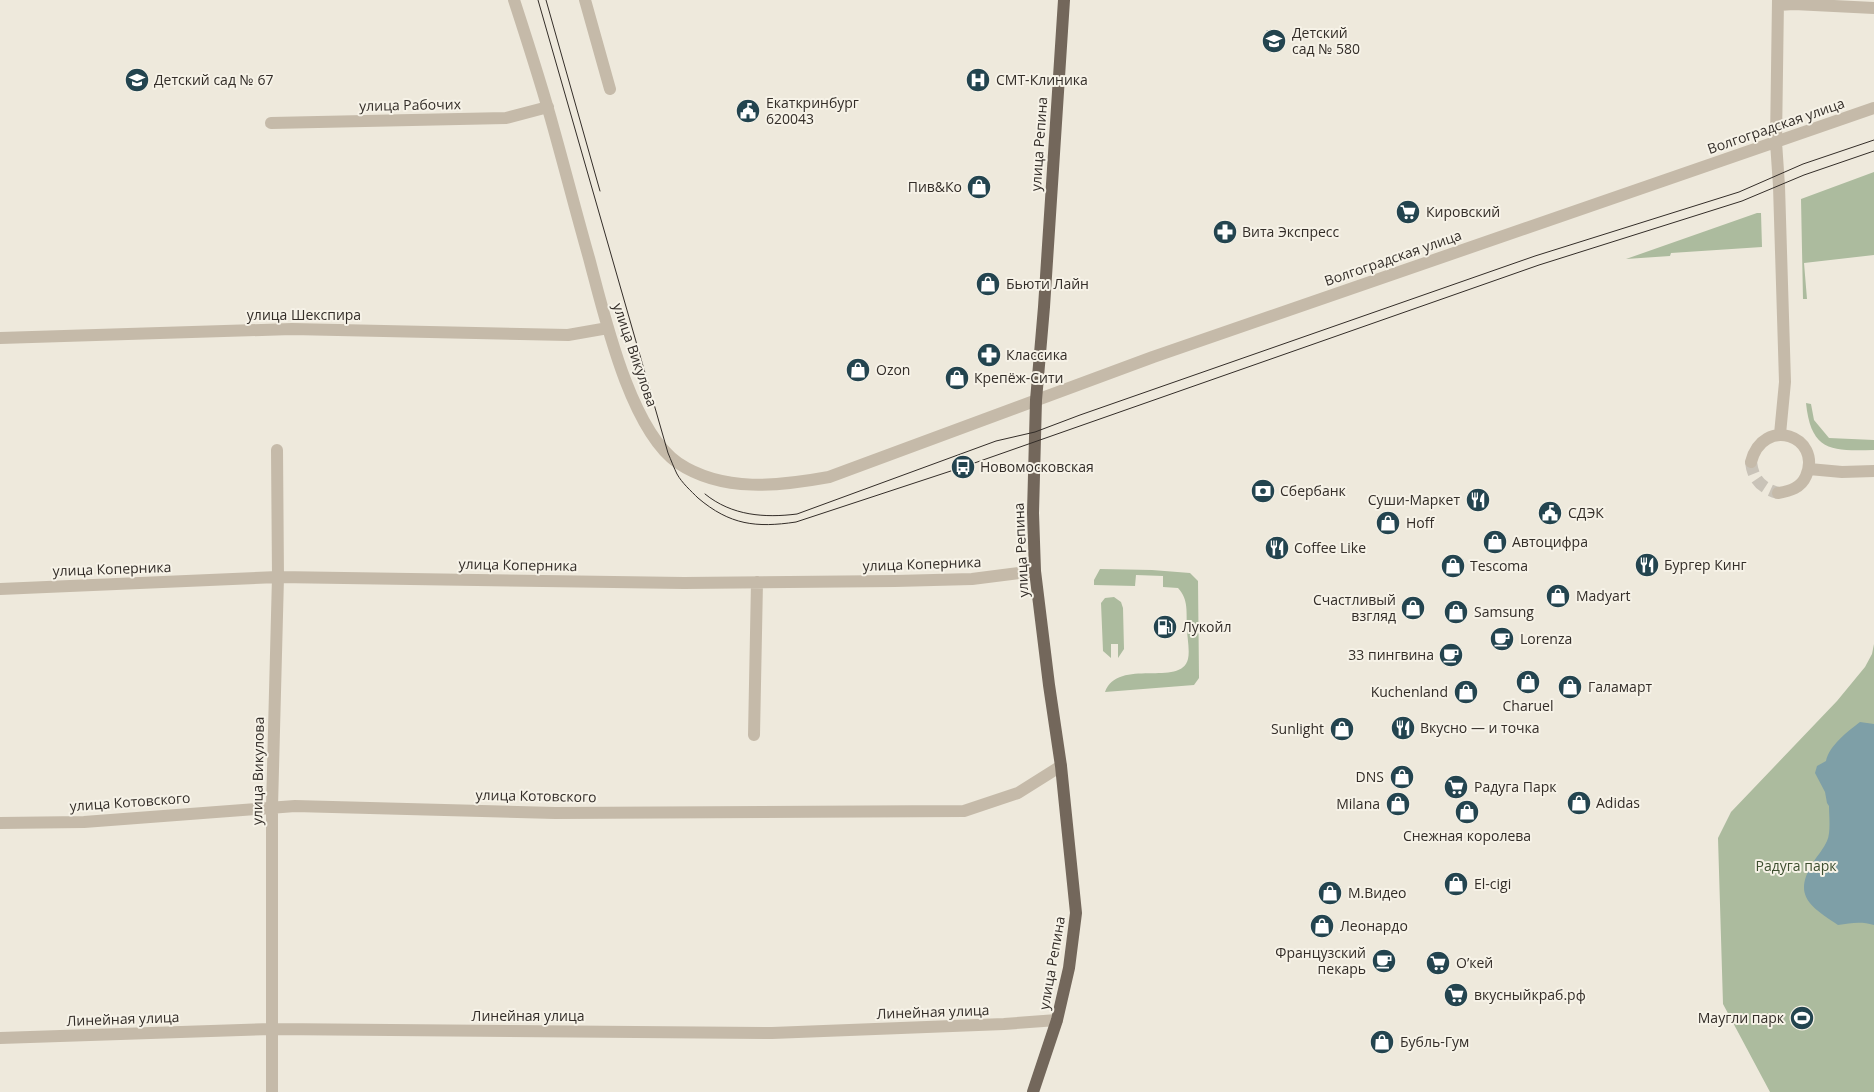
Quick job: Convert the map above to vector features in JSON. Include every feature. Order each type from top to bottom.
[{"type":"main road","name":"улица Репина","points":[[1033,1092],[1056,1020],[1069,968],[1076,913],[1061,766],[1035,571],[1033,513],[1036,400],[1064,0]]},
{"type":"street","name":"улица Викулова","points":[[514,0],[548,107],[608,328],[634,404],[658,442],[678,463],[697,473],[736,484],[755,486],[795,484],[829,477],[1036,400]]},
{"type":"street","points":[[585,0],[610,88]]},
{"type":"street","points":[[1780,434],[1785,382],[1780,186],[1776,142],[1778,2],[1874,8]]},
{"type":"street","name":"улица Рабочих","points":[[271,123],[506,118],[548,107]]},
{"type":"street","name":"Волгоградская улица","points":[[1036,400],[1303,304],[1874,108]]},
{"type":"street","name":"улица Шекспира","points":[[0,338],[292,328],[568,335],[608,328]]},
{"type":"street","points":[[1751,462],[1754,452],[1760,443],[1769,437],[1780,434],[1790,436],[1799,441],[1807,454],[1809,469],[1805,479],[1798,487],[1788,492],[1778,493]]},
{"type":"street","name":"улица Викулова","points":[[272,1092],[272,807],[278,578],[277,450]]},
{"type":"street","points":[[1809,469],[1842,472],[1874,471]]},
{"type":"street","name":"улица Коперника","points":[[0,588],[278,578],[684,583],[972,579],[1035,571]]},
{"type":"street","points":[[754,735],[757,582]]},
{"type":"street","name":"улица Котовского","points":[[0,823],[84,822],[295,806],[555,813],[964,811],[1018,793],[1061,766]]},
{"type":"street","name":"Линейная улица","points":[[0,1038],[272,1029],[772,1033],[1004,1024],[1056,1020]]},
{"type":"green space","points":[[1874,172],[1874,255],[1804,263],[1807,299],[1803,299],[1801,199]]},
{"type":"green space","points":[[1761,213],[1762,247],[1671,253],[1670,256],[1626,259]]},
{"type":"green space","points":[[1806,403],[1811,404],[1814,420],[1829,438],[1874,440],[1874,450],[1846,450],[1826,445],[1819,440],[1813,431]]},
{"type":"green space","points":[[1100,569],[1190,573],[1198,581],[1199,678],[1194,685],[1105,692],[1112,682],[1122,676],[1162,673],[1183,667],[1188,659],[1189,648],[1187,611],[1184,597],[1178,588],[1163,587],[1163,576],[1136,575],[1135,586],[1094,585],[1094,580]]},
{"type":"green space","points":[[1114,597],[1121,602],[1123,608],[1124,649],[1118,658],[1118,644],[1111,644],[1111,658],[1103,651],[1101,603],[1105,598]]},
{"type":"green space","name":"Радуга парк","points":[[1874,644],[1874,1092],[1770,1092],[1723,1004],[1718,838],[1731,812],[1837,701],[1865,667],[1872,654]]},
{"type":"water","points":[[1860,722],[1874,724],[1874,925],[1852,923],[1838,925],[1812,905],[1804,891],[1804,883],[1808,873],[1826,844],[1830,824],[1829,806],[1825,792],[1815,773],[1817,766],[1826,761],[1835,744]]},
{"type":"tunnel","points":[[1751,462],[1759,482],[1778,493]]},
{"type":"tram line","points":[[538,0],[672,464],[684,484],[710,507],[733,519],[756,524],[768,525],[796,522],[963,467],[1539,265],[1742,201],[1804,175],[1874,151]]},
{"type":"tram line","points":[[546,0],[600,191]]},
{"type":"tram line","points":[[705,494],[726,507],[749,514],[773,516],[797,514],[996,441],[1035,432],[1535,256],[1739,192],[1803,164],[1874,140]]},
{"type":"place","name":"Детский сад № 580","points":[[1274,41]]},
{"type":"place","name":"Детский сад № 67","points":[[137,80]]},
{"type":"place","name":"СМТ-Клиника","points":[[978,80]]},
{"type":"place","name":"Екаткринбург 620043","points":[[748,111]]},
{"type":"place","name":"Пив&Ко","points":[[979,187]]},
{"type":"place","name":"Кировский","points":[[1408,212]]},
{"type":"place","name":"Вита Экспресс","points":[[1225,232]]},
{"type":"place","name":"Бьюти Лайн","points":[[988,284]]},
{"type":"place","name":"Классика","points":[[989,355]]},
{"type":"place","name":"Ozon","points":[[858,370]]},
{"type":"place","name":"Крепёж-Сити","points":[[957,378]]},
{"type":"place","name":"Новомосковская","points":[[963,467]]},
{"type":"place","name":"Сбербанк","points":[[1263,491]]},
{"type":"place","name":"Суши-Маркет","points":[[1478,500]]},
{"type":"place","name":"СДЭК","points":[[1550,513]]},
{"type":"place","name":"Hoff","points":[[1388,523]]},
{"type":"place","name":"Автоцифра","points":[[1495,542]]},
{"type":"place","name":"Coffee Like","points":[[1277,548]]},
{"type":"place","name":"Бургер Кинг","points":[[1647,565]]},
{"type":"place","name":"Tescoma","points":[[1453,566]]},
{"type":"place","name":"Madyart","points":[[1558,596]]},
{"type":"place","name":"Счастливый взгляд","points":[[1413,608]]},
{"type":"place","name":"Samsung","points":[[1456,612]]},
{"type":"place","name":"Лукойл","points":[[1165,627]]},
{"type":"place","name":"Lorenza","points":[[1502,639]]},
{"type":"place","name":"33 пингвина","points":[[1451,655]]},
{"type":"place","name":"Charuel","points":[[1528,682]]},
{"type":"place","name":"Галамарт","points":[[1570,687]]},
{"type":"place","name":"Kuchenland","points":[[1466,692]]},
{"type":"place","name":"Вкусно — и точка","points":[[1403,728]]},
{"type":"place","name":"Sunlight","points":[[1342,729]]},
{"type":"place","name":"DNS","points":[[1402,777]]},
{"type":"place","name":"Радуга Парк","points":[[1456,787]]},
{"type":"place","name":"Adidas","points":[[1579,803]]},
{"type":"place","name":"Milana","points":[[1398,804]]},
{"type":"place","name":"Снежная королева","points":[[1467,812]]},
{"type":"place","name":"El-cigi","points":[[1456,884]]},
{"type":"place","name":"М.Видео","points":[[1330,893]]},
{"type":"place","name":"Леонардо","points":[[1322,926]]},
{"type":"place","name":"Французский пекарь","points":[[1384,961]]},
{"type":"place","name":"О’кей","points":[[1438,963]]},
{"type":"place","name":"вкусныйкраб.рф","points":[[1456,995]]},
{"type":"place","name":"Маугли парк","points":[[1802,1018]]},
{"type":"place","name":"Бубль-Гум","points":[[1382,1042]]}]
